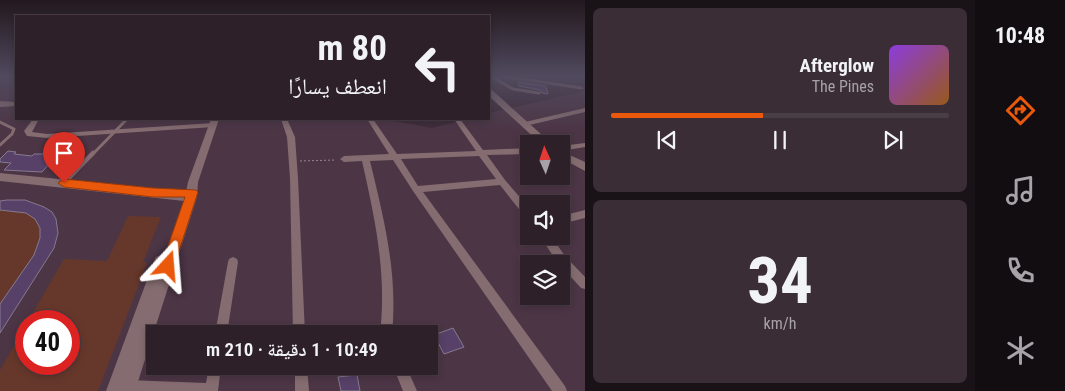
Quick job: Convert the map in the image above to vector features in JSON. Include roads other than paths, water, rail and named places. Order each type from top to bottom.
[{"type":"street","points":[[492,94],[537,135]]},
{"type":"street","points":[[0,104],[15,104]]},
{"type":"street","points":[[525,124],[585,110]]},
{"type":"street","points":[[35,120],[28,131],[36,136],[214,122],[123,390],[211,390],[214,375]]},
{"type":"street","points":[[284,120],[291,137],[293,162],[299,325]]},
{"type":"street","points":[[371,120],[416,190],[560,391]]},
{"type":"street","points":[[458,120],[484,153],[502,182],[520,203]]},
{"type":"street","points":[[570,148],[585,146]]},
{"type":"street","points":[[344,159],[520,151]]},
{"type":"street","points":[[365,158],[385,247],[389,314],[387,325]]},
{"type":"street","points":[[570,159],[585,167]]},
{"type":"street","points":[[0,176],[153,192],[160,195],[190,192]]},
{"type":"street","points":[[416,190],[502,182]]},
{"type":"street","points":[[570,218],[585,214]]},
{"type":"street","points":[[552,245],[561,259],[585,284]]},
{"type":"street","points":[[222,325],[233,262]]},
{"type":"street","points":[[301,375],[302,391]]},
{"type":"street","points":[[403,375],[410,391]]},
{"type":"lane","points":[[64,183],[126,120]]},
{"type":"lane","points":[[0,145],[14,132],[14,129],[1,125]]}]
